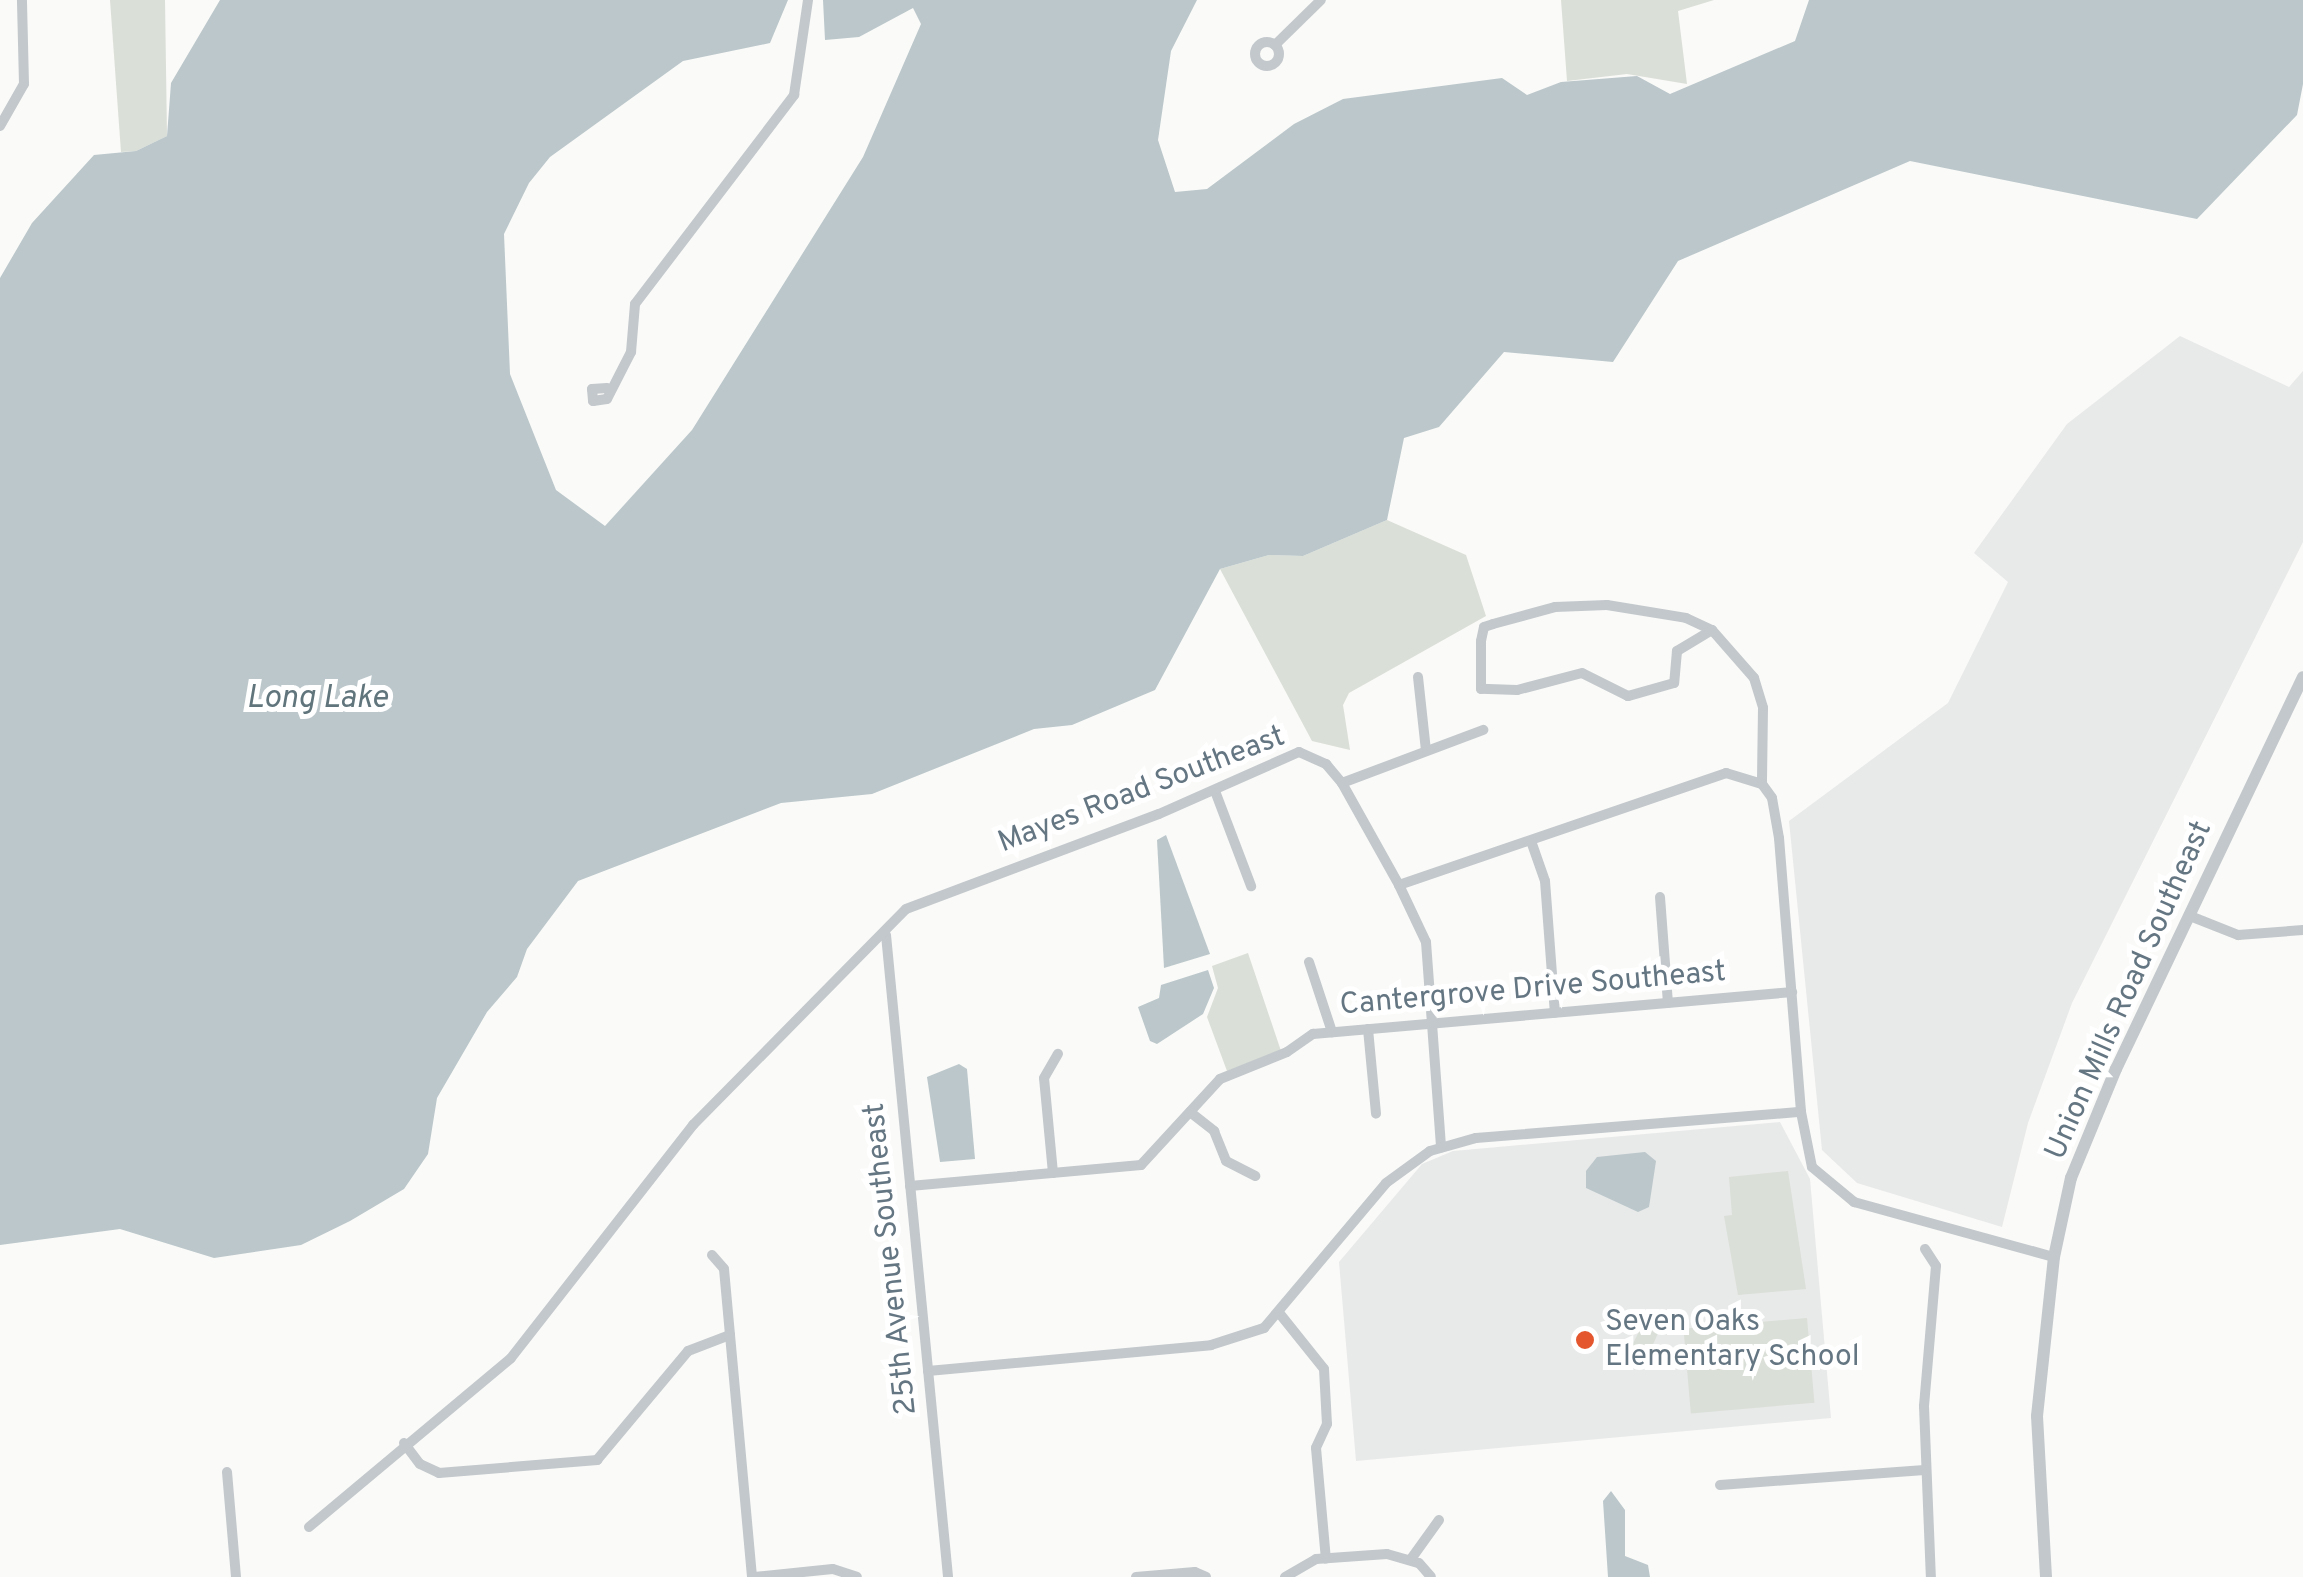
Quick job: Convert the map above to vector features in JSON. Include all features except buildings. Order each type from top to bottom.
[{"type":"street","points":[[0,126],[24,84],[22,0]]},
{"type":"street","points":[[608,388],[630,352],[635,304],[794,95],[808,0]]},
{"type":"street","points":[[1274,45],[1320,0]]},
{"type":"street","points":[[1712,630],[1677,651],[1674,683],[1628,696],[1582,673],[1517,690],[1481,689],[1484,627],[1556,606],[1608,606],[1686,618],[1712,630],[1754,678],[1764,708],[1762,784],[1772,798],[1779,838],[1801,1112],[1812,1167],[1838,1194],[2054,1257]]},
{"type":"street","points":[[1418,677],[1426,751]]},
{"type":"street","name":"Union Mills Road Southeast","points":[[2046,1577],[2037,1416],[2054,1257],[2090,1126],[2303,677]]},
{"type":"street","points":[[1342,783],[1483,730]]},
{"type":"street","name":"Mayes Road Southeast","points":[[309,1527],[404,1443],[511,1358],[693,1125],[886,936],[890,923],[922,902],[1215,790],[1299,752],[1326,764],[1342,783],[1426,942],[1441,1147]]},
{"type":"street","points":[[1399,885],[1726,773],[1762,784]]},
{"type":"street","points":[[1215,790],[1251,886]]},
{"type":"street","points":[[1531,841],[1545,881],[1555,1013]]},
{"type":"street","points":[[1660,898],[1668,1003]]},
{"type":"street","points":[[2190,916],[2238,935],[2303,930]]},
{"type":"street","name":"25th Avenue Southeast","points":[[886,936],[948,1577]]},
{"type":"street","points":[[1309,962],[1332,1032]]},
{"type":"street","name":"Cantergrove Drive Southeast","points":[[910,1186],[1140,1166],[1220,1079],[1288,1052],[1313,1034],[1792,992]]},
{"type":"street","points":[[1368,1029],[1376,1114]]},
{"type":"street","points":[[1054,1173],[1044,1078],[1058,1054]]},
{"type":"street","points":[[1190,1112],[1214,1131],[1226,1160],[1254,1176]]},
{"type":"street","points":[[928,1372],[1211,1345],[1264,1328],[1280,1314],[1386,1182],[1412,1160],[1441,1147],[1476,1138],[1801,1112]]},
{"type":"street","points":[[1926,1250],[1936,1266],[1924,1470],[1930,1577]]},
{"type":"street","points":[[712,1256],[724,1270],[753,1577],[834,1569],[857,1577]]},
{"type":"street","points":[[1280,1314],[1324,1369],[1326,1424],[1316,1448],[1326,1559]]},
{"type":"street","points":[[404,1443],[420,1464],[440,1473],[597,1460],[688,1350],[730,1335]]},
{"type":"street","points":[[1720,1485],[1924,1470]]},
{"type":"street","points":[[227,1472],[236,1577]]},
{"type":"street","points":[[1411,1559],[1438,1520]]},
{"type":"street","points":[[1285,1577],[1326,1559],[1386,1554],[1411,1559],[1430,1577]]},
{"type":"street","points":[[1136,1577],[1206,1577]]},
{"type":"shaded area","points":[[110,0],[165,0],[167,136],[136,151],[121,152]]},
{"type":"shaded area","points":[[1561,0],[1714,0],[1678,11],[1687,84],[1627,74],[1567,81]]},
{"type":"shaded area","points":[[2180,336],[2289,387],[2303,371],[2303,542],[2072,1003],[2028,1123],[2002,1227],[1857,1183],[1822,1150],[1789,821],[1948,703],[2008,582],[1974,553],[2067,424]]},
{"type":"shaded area","points":[[1387,520],[1466,555],[1486,616],[1349,693],[1343,705],[1350,750],[1312,741],[1220,569],[1269,555],[1303,556]]},
{"type":"shaded area","points":[[1248,953],[1281,1051],[1227,1071],[1207,1017],[1218,988],[1212,966]]},
{"type":"shaded area","name":"Seven Oaks Elementary School","points":[[1780,1122],[1810,1179],[1831,1418],[1356,1461],[1339,1262],[1422,1164],[1453,1151]]},
{"type":"shaded area","points":[[1788,1171],[1806,1289],[1738,1295],[1724,1216],[1732,1215],[1729,1177]]},
{"type":"shaded area","points":[[1807,1318],[1814,1403],[1691,1413],[1683,1329]]},
{"type":"shaded area","points":[[1644,1322],[1660,1329],[1645,1362],[1633,1369],[1625,1359]]},
{"type":"water","name":"Long Lake","points":[[220,0],[788,0],[770,43],[683,61],[550,157],[529,183],[504,234],[510,374],[556,490],[605,526],[692,430],[863,157],[921,24],[913,8],[859,37],[825,40],[823,0],[1197,0],[1171,51],[1158,140],[1175,192],[1207,189],[1294,124],[1343,99],[1502,78],[1527,95],[1561,82],[1637,76],[1670,94],[1795,41],[1809,0],[2303,0],[2303,84],[2297,115],[2197,219],[1910,161],[1678,261],[1613,362],[1504,352],[1439,427],[1404,438],[1387,520],[1303,556],[1269,555],[1220,569],[1155,690],[1072,725],[1034,729],[872,794],[781,803],[578,881],[527,949],[517,977],[487,1012],[437,1098],[428,1154],[404,1189],[350,1221],[301,1245],[214,1258],[120,1229],[0,1245],[0,278],[32,223],[94,155],[136,151],[167,136],[171,83]]},
{"type":"water","points":[[1166,835],[1210,954],[1164,968],[1157,840]]},
{"type":"water","points":[[1208,970],[1214,988],[1203,1014],[1157,1044],[1150,1041],[1138,1007],[1159,998],[1161,985]]},
{"type":"water","points":[[959,1064],[967,1069],[975,1159],[940,1162],[927,1077]]},
{"type":"water","points":[[1645,1152],[1656,1161],[1649,1207],[1638,1212],[1586,1188],[1586,1171],[1597,1157]]},
{"type":"water","points":[[1611,1491],[1625,1510],[1625,1556],[1648,1565],[1650,1577],[1608,1577],[1603,1501]]},
{"type":"place","name":"Seven Oaks Elementary School","points":[[1585,1340]]}]
